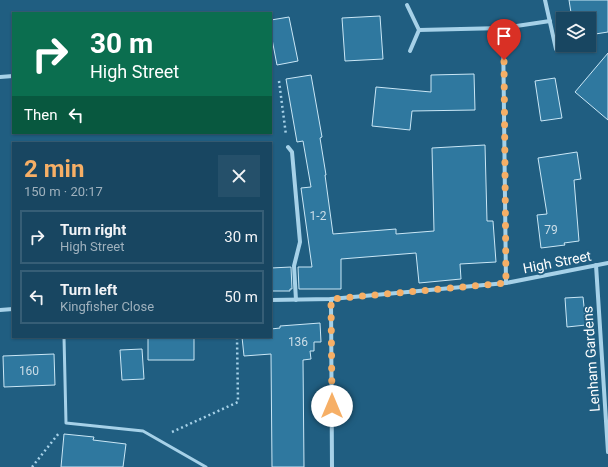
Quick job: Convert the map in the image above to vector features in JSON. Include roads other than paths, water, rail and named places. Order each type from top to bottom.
[{"type":"street","points":[[545,0],[556,49]]},
{"type":"street","points":[[407,5],[419,30],[410,51]]},
{"type":"street","points":[[419,30],[503,28],[550,20]]},
{"type":"street","points":[[503,28],[506,283]]},
{"type":"street","points":[[0,77],[12,76]]},
{"type":"street","points":[[288,147],[292,152],[300,242],[294,266],[296,300]]},
{"type":"street","name":"High Street","points":[[272,300],[331,299],[506,283],[608,263]]},
{"type":"street","name":"Lenham Gardens","points":[[596,265],[608,452]]},
{"type":"street","points":[[331,299],[332,467]]},
{"type":"street","points":[[0,310],[12,309]]},
{"type":"lane","points":[[64,338],[66,423],[143,431],[206,467]]}]
